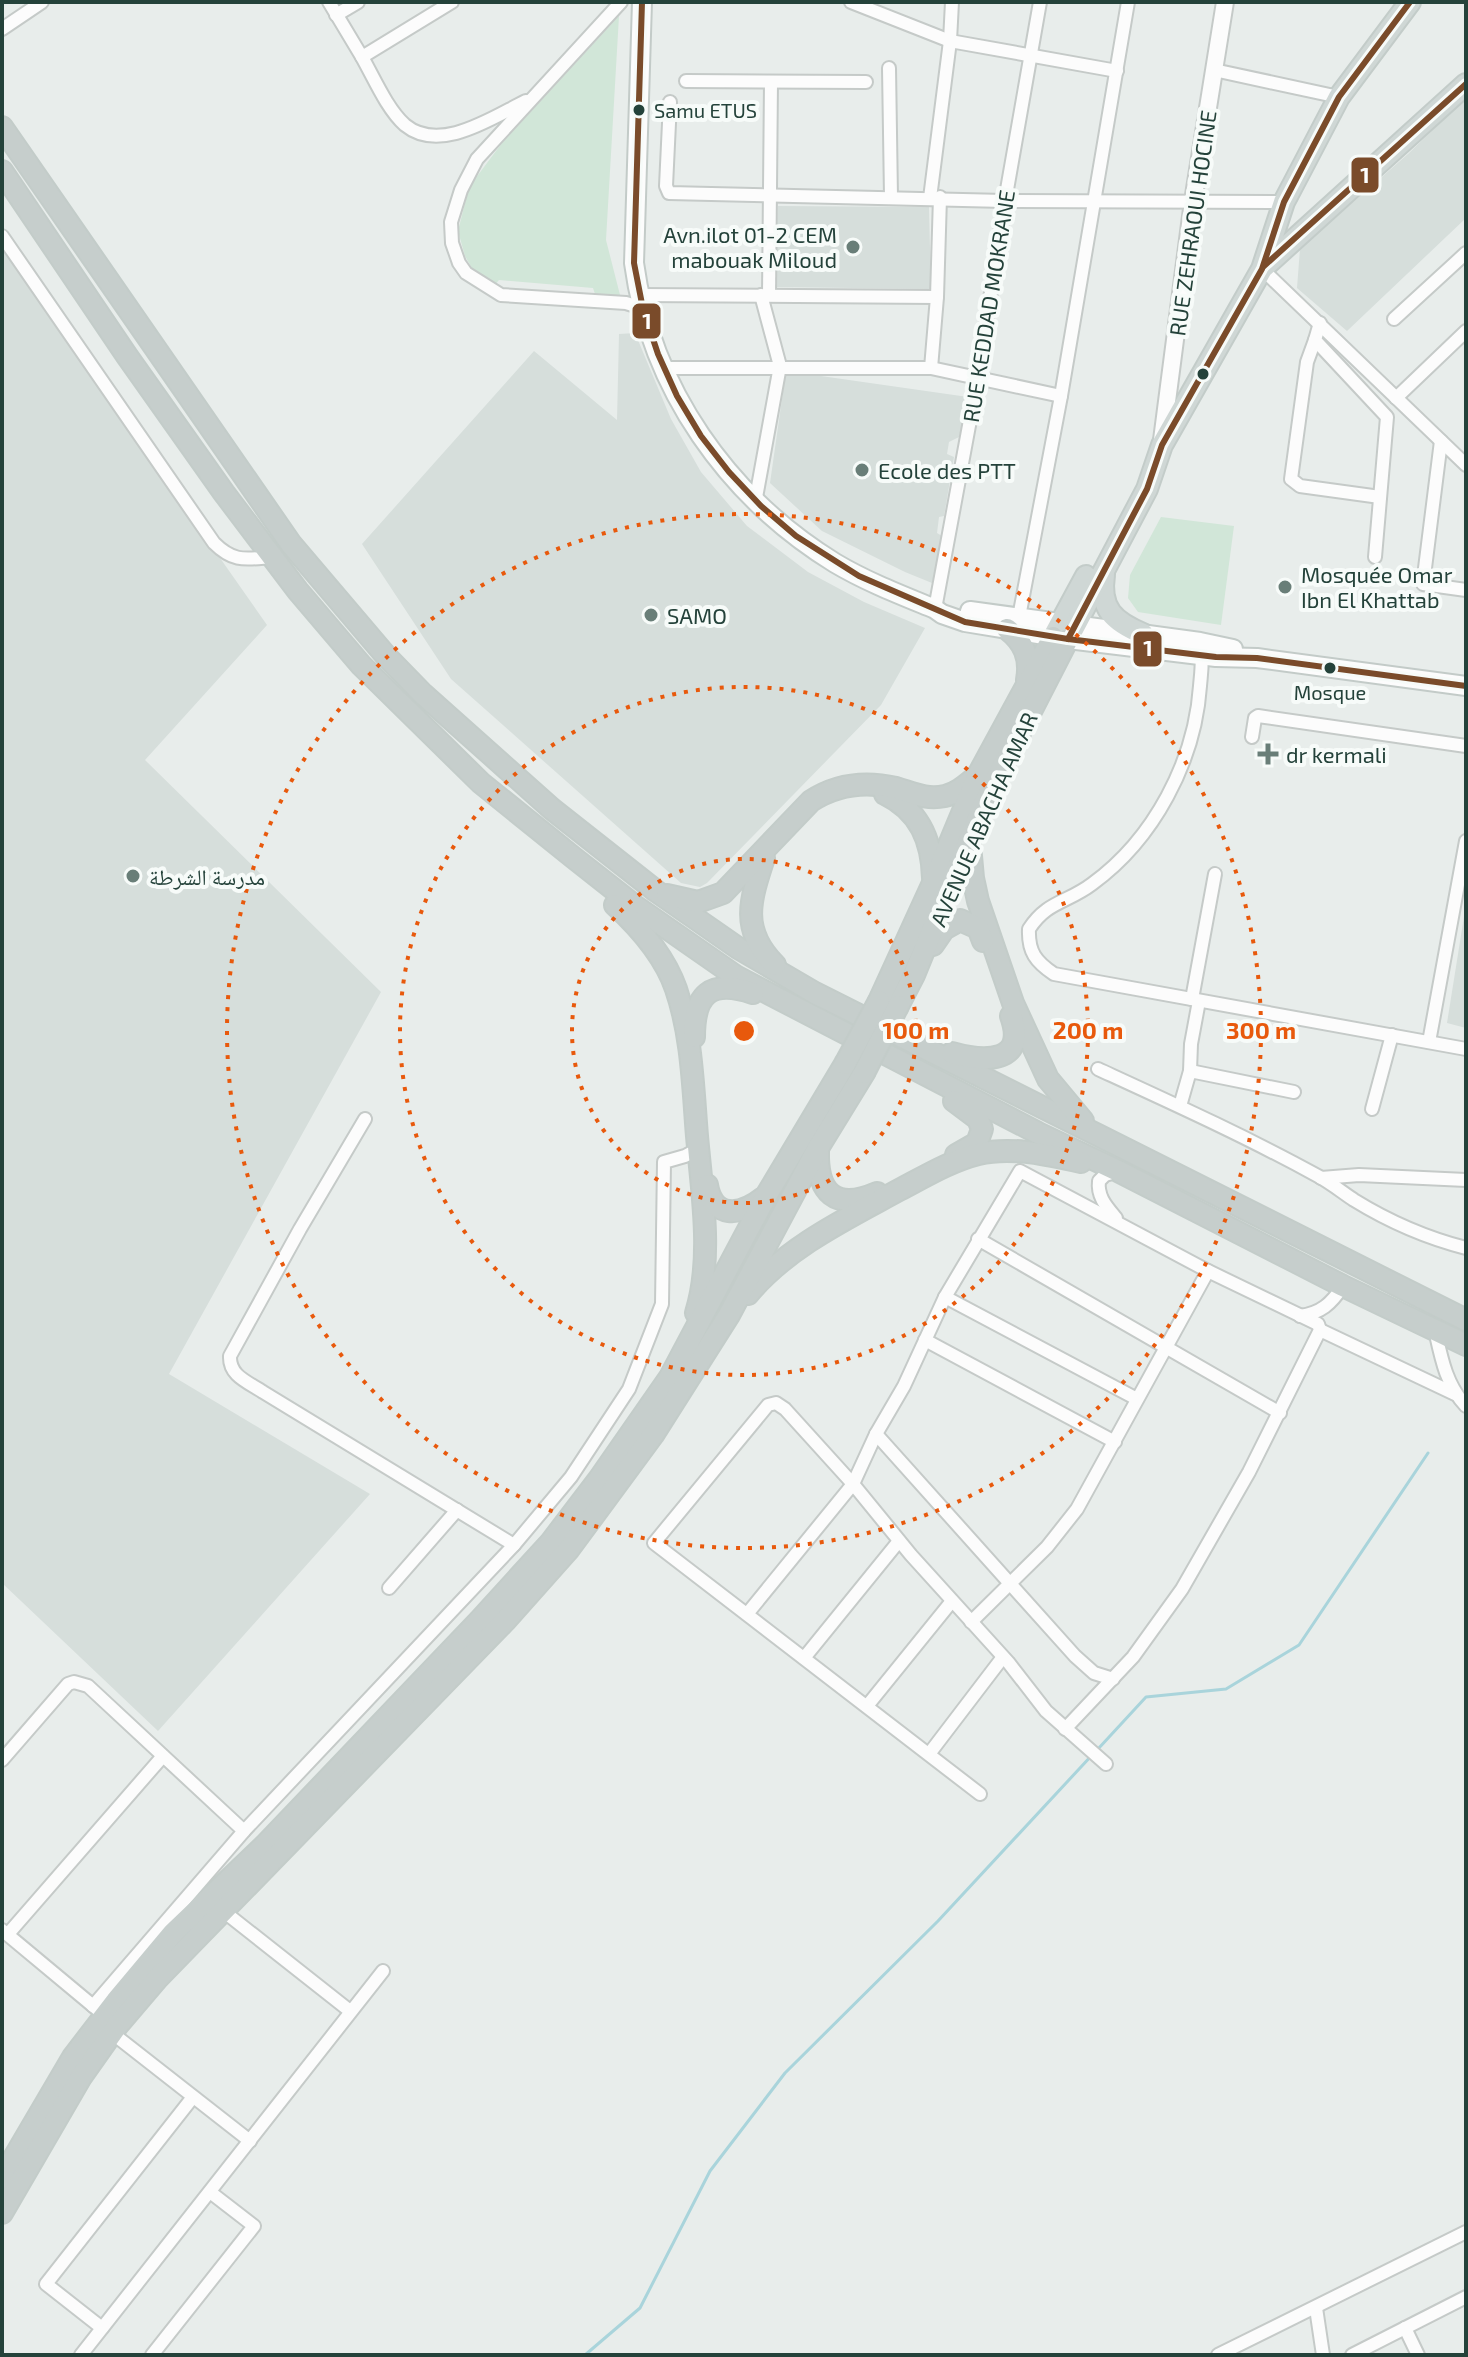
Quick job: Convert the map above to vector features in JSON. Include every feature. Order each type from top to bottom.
[{"type":"highway","points":[[2,127],[263,506],[340,603],[434,704],[552,809],[656,891],[738,948],[786,976],[1466,1320]]},
{"type":"highway","points":[[2,171],[127,356],[272,557],[361,665],[481,783],[574,858],[635,906],[737,977],[1343,1286],[1466,1345]]},
{"type":"highway","points":[[1013,623],[1015,635],[1026,652],[1027,682]]},
{"type":"highway","points":[[2,2213],[81,2077],[103,2019],[157,1979],[505,1621],[569,1549],[653,1435],[729,1315],[818,1148],[888,1004],[978,775],[1027,682],[1064,631]]},
{"type":"highway","name":"AVENUE ABACHA AMAR","points":[[888,1004],[914,975],[970,835],[1064,631]]},
{"type":"highway","points":[[656,891],[685,901],[711,899],[736,882],[811,801],[826,791],[842,786],[867,785],[934,797],[957,791],[978,775]]},
{"type":"highway","points":[[867,785],[896,799],[920,823],[930,844],[933,883]]},
{"type":"highway","points":[[970,835],[973,878],[986,931],[1031,1046],[1048,1079],[1094,1133]]},
{"type":"highway","points":[[767,849],[752,895],[750,914],[758,946],[786,976]]},
{"type":"highway","points":[[574,858],[632,921],[656,952],[675,988],[691,1067],[704,1216],[701,1299],[686,1348]]},
{"type":"highway","points":[[912,1040],[967,1057],[987,1059],[1005,1054],[1013,1045],[1015,1036],[983,940],[978,928],[969,922],[952,922],[944,929],[914,975]]},
{"type":"highway","points":[[766,1196],[740,1211],[723,1210],[710,1199],[694,1039],[696,1013],[703,996],[710,990],[726,987],[741,989],[801,1010]]},
{"type":"highway","points":[[818,1148],[818,1169],[823,1188],[839,1198],[853,1200],[865,1198],[909,1178],[977,1143],[982,1134],[978,1119],[896,1059]]},
{"type":"highway","points":[[2,2178],[73,2057],[173,1933],[265,1845],[551,1542],[645,1415],[686,1348],[766,1196],[855,1069]]},
{"type":"highway","points":[[729,1315],[761,1278],[806,1244],[851,1216],[953,1163],[978,1154],[1029,1152],[1118,1171]]},
{"type":"main road","points":[[642,2],[634,263],[640,301],[663,368],[695,428],[755,503],[808,545],[838,564],[876,586],[953,619],[1013,623],[1466,686]]},
{"type":"main road","name":"AVENUE ABACHA AMAR","points":[[1064,631],[1105,568],[1147,489],[1162,445],[1262,269],[1284,202],[1339,97],[1410,2]]},
{"type":"main road","points":[[1262,269],[1466,84]]},
{"type":"main road","points":[[1064,631],[1141,476],[1162,445]]},
{"type":"main road","points":[[1105,568],[1103,585],[1109,611],[1117,621],[1143,634],[1201,649]]},
{"type":"main road","points":[[1064,631],[1143,634]]},
{"type":"street","points":[[2,29],[42,2]]},
{"type":"street","points":[[329,2],[403,123],[418,134],[440,136],[460,133],[531,99]]},
{"type":"street","points":[[336,15],[358,2]]},
{"type":"street","points":[[362,57],[452,2]]},
{"type":"street","points":[[621,2],[477,159],[461,190],[451,222],[452,243],[466,273],[501,295],[626,303],[765,295],[937,297]]},
{"type":"street","points":[[851,2],[950,41],[1117,71]]},
{"type":"street","points":[[931,368],[937,297],[935,198],[952,2]]},
{"type":"street","name":"RUE KEDDAD MOKRANE","points":[[935,609],[978,377],[1040,2]]},
{"type":"street","points":[[1013,623],[1061,396],[1128,2]]},
{"type":"street","name":"RUE ZEHRAOUI HOCINE","points":[[1162,445],[1193,201],[1225,2]]},
{"type":"street","points":[[889,68],[891,197]]},
{"type":"street","points":[[1214,70],[1339,97]]},
{"type":"street","points":[[686,81],[866,82]]},
{"type":"street","points":[[755,503],[780,366],[765,295],[771,82]]},
{"type":"street","points":[[670,102],[666,186],[669,193],[1005,201],[1284,202]]},
{"type":"street","points":[[2,236],[214,543],[227,556],[241,559],[272,557]]},
{"type":"street","points":[[1394,319],[1465,256]]},
{"type":"street","points":[[1262,269],[1466,465]]},
{"type":"street","points":[[1320,323],[1307,362],[1291,479],[1300,486],[1380,497]]},
{"type":"street","points":[[1396,398],[1466,331]]},
{"type":"street","points":[[1315,340],[1387,417],[1375,557]]},
{"type":"street","points":[[663,368],[931,368],[1061,396]]},
{"type":"street","points":[[1441,441],[1423,584],[1466,590]]},
{"type":"street","points":[[1455,454],[1466,443]]},
{"type":"street","points":[[1201,649],[1199,700],[1190,746],[1153,820],[1124,856],[1091,885],[1041,911],[1029,929],[1031,952],[1040,964],[1054,974],[1466,1049]]},
{"type":"street","points":[[1252,737],[1258,716],[1466,746]]},
{"type":"street","points":[[1429,1042],[1466,844]]},
{"type":"street","points":[[1180,1106],[1190,1071],[1195,1000],[1215,874]]},
{"type":"street","points":[[1372,1109],[1392,1035]]},
{"type":"street","points":[[1098,1069],[1180,1106],[1321,1178],[1355,1201],[1401,1224],[1437,1241],[1466,1248]]},
{"type":"street","points":[[1190,1071],[1294,1092]]},
{"type":"street","points":[[365,1119],[230,1356],[230,1367],[263,1392],[514,1545]]},
{"type":"street","points":[[103,2019],[244,1831],[514,1545],[571,1477],[629,1389],[662,1304],[664,1162],[698,1149]]},
{"type":"street","points":[[747,1614],[853,1484],[876,1434],[904,1386],[945,1297],[1020,1171],[1208,1271],[1318,1324],[1320,1330],[1280,1413],[1182,1589],[1133,1657],[1065,1729]]},
{"type":"street","points":[[1118,1171],[1105,1175],[1098,1187],[1103,1202],[1120,1222]]},
{"type":"street","points":[[1321,1178],[1389,1175],[1466,1180]]},
{"type":"street","points":[[978,1239],[1280,1413]]},
{"type":"street","points":[[971,1622],[1062,1530],[1093,1485],[1208,1271]]},
{"type":"street","points":[[1300,1316],[1317,1313],[1333,1301],[1343,1286]]},
{"type":"street","points":[[945,1297],[1137,1399]]},
{"type":"street","points":[[1320,1330],[1455,1394]]},
{"type":"street","points":[[1435,1330],[1455,1394],[1466,1406]]},
{"type":"street","points":[[925,1340],[1115,1442]]},
{"type":"street","points":[[980,1794],[654,1543],[768,1405],[776,1403],[785,1409],[1003,1657],[1046,1711],[1106,1764]]},
{"type":"street","points":[[876,1434],[1075,1656],[1094,1673],[1113,1679]]},
{"type":"street","points":[[389,1588],[457,1510]]},
{"type":"street","points":[[804,1658],[899,1541]]},
{"type":"street","points":[[867,1706],[952,1601]]},
{"type":"street","points":[[929,1754],[1003,1657]]},
{"type":"street","points":[[2,1760],[68,1684],[74,1682],[88,1686],[244,1831]]},
{"type":"street","points":[[163,1756],[5,1932],[193,2097],[250,2141]]},
{"type":"street","points":[[222,1910],[350,2011]]},
{"type":"street","points":[[81,2355],[383,1971]]},
{"type":"street","points":[[102,2328],[46,2284],[193,2097]]},
{"type":"street","points":[[152,2355],[254,2226],[210,2192]]},
{"type":"street","points":[[1218,2355],[1466,2232]]},
{"type":"street","points":[[1352,2355],[1466,2297]]},
{"type":"street","points":[[1316,2308],[1323,2355]]},
{"type":"street","points":[[1405,2328],[1418,2355]]},
{"type":"shaded area","points":[[1466,98],[1466,218],[1347,331],[1297,288],[1300,249]]},
{"type":"shaded area","name":"Avn.ilot 01-2 CEM mabouak Miloud","points":[[778,206],[929,207],[931,289],[775,287]]},
{"type":"shaded area","name":"مدرسة الشرطة","points":[[2,247],[267,625],[145,760],[381,992],[169,1374],[370,1494],[158,1731],[2,1583]]},
{"type":"shaded area","name":"SAMO","points":[[635,333],[671,419],[701,472],[747,526],[808,572],[864,602],[925,628],[881,705],[700,887],[681,883],[451,679],[362,544],[534,351],[617,420],[619,334]]},
{"type":"shaded area","name":"Ecole des PTT","points":[[786,371],[968,397],[959,437],[949,442],[947,454],[954,457],[944,516],[939,517],[937,533],[942,536],[932,583],[822,531],[770,483]]},
{"type":"shaded area","points":[[1466,904],[1466,1028],[1447,1023]]},
{"type":"green space","points":[[619,16],[606,240],[620,295],[596,297],[593,288],[499,280],[493,287],[474,272],[465,256],[458,231],[469,187],[502,143]]},
{"type":"green space","points":[[1161,517],[1234,526],[1221,625],[1138,612],[1128,598],[1130,575]]},
{"type":"waterway","points":[[1098,1749],[1146,1697],[1226,1689],[1299,1645],[1428,1453]]},
{"type":"waterway","points":[[585,2355],[640,2308],[710,2171],[785,2073],[938,1921],[1093,1754]]},
{"type":"transit line","name":"1","points":[[642,2],[634,263],[643,309],[658,354],[677,396],[701,436],[761,506],[796,536],[859,576],[965,622],[1068,639],[1216,657],[1257,658],[1466,686]]},
{"type":"transit line","name":"1","points":[[1068,639],[1147,489],[1162,445],[1262,269],[1284,202],[1339,97],[1410,2]]},
{"type":"transit line","name":"1","points":[[1264,266],[1466,84]]},
{"type":"place","name":"Samu ETUS","points":[[639,110]]},
{"type":"place","name":"Avn.ilot 01-2 CEM mabouak Miloud","points":[[853,247]]},
{"type":"place","name":"Ecole des PTT","points":[[862,470]]},
{"type":"place","name":"Mosquée Omar Ibn El Khattab","points":[[1285,587]]},
{"type":"place","name":"SAMO","points":[[651,615]]},
{"type":"place","name":"Mosque","points":[[1330,668]]},
{"type":"place","name":"dr kermali","points":[[1268,754]]},
{"type":"place","name":"مدرسة الشرطة","points":[[133,876]]}]
